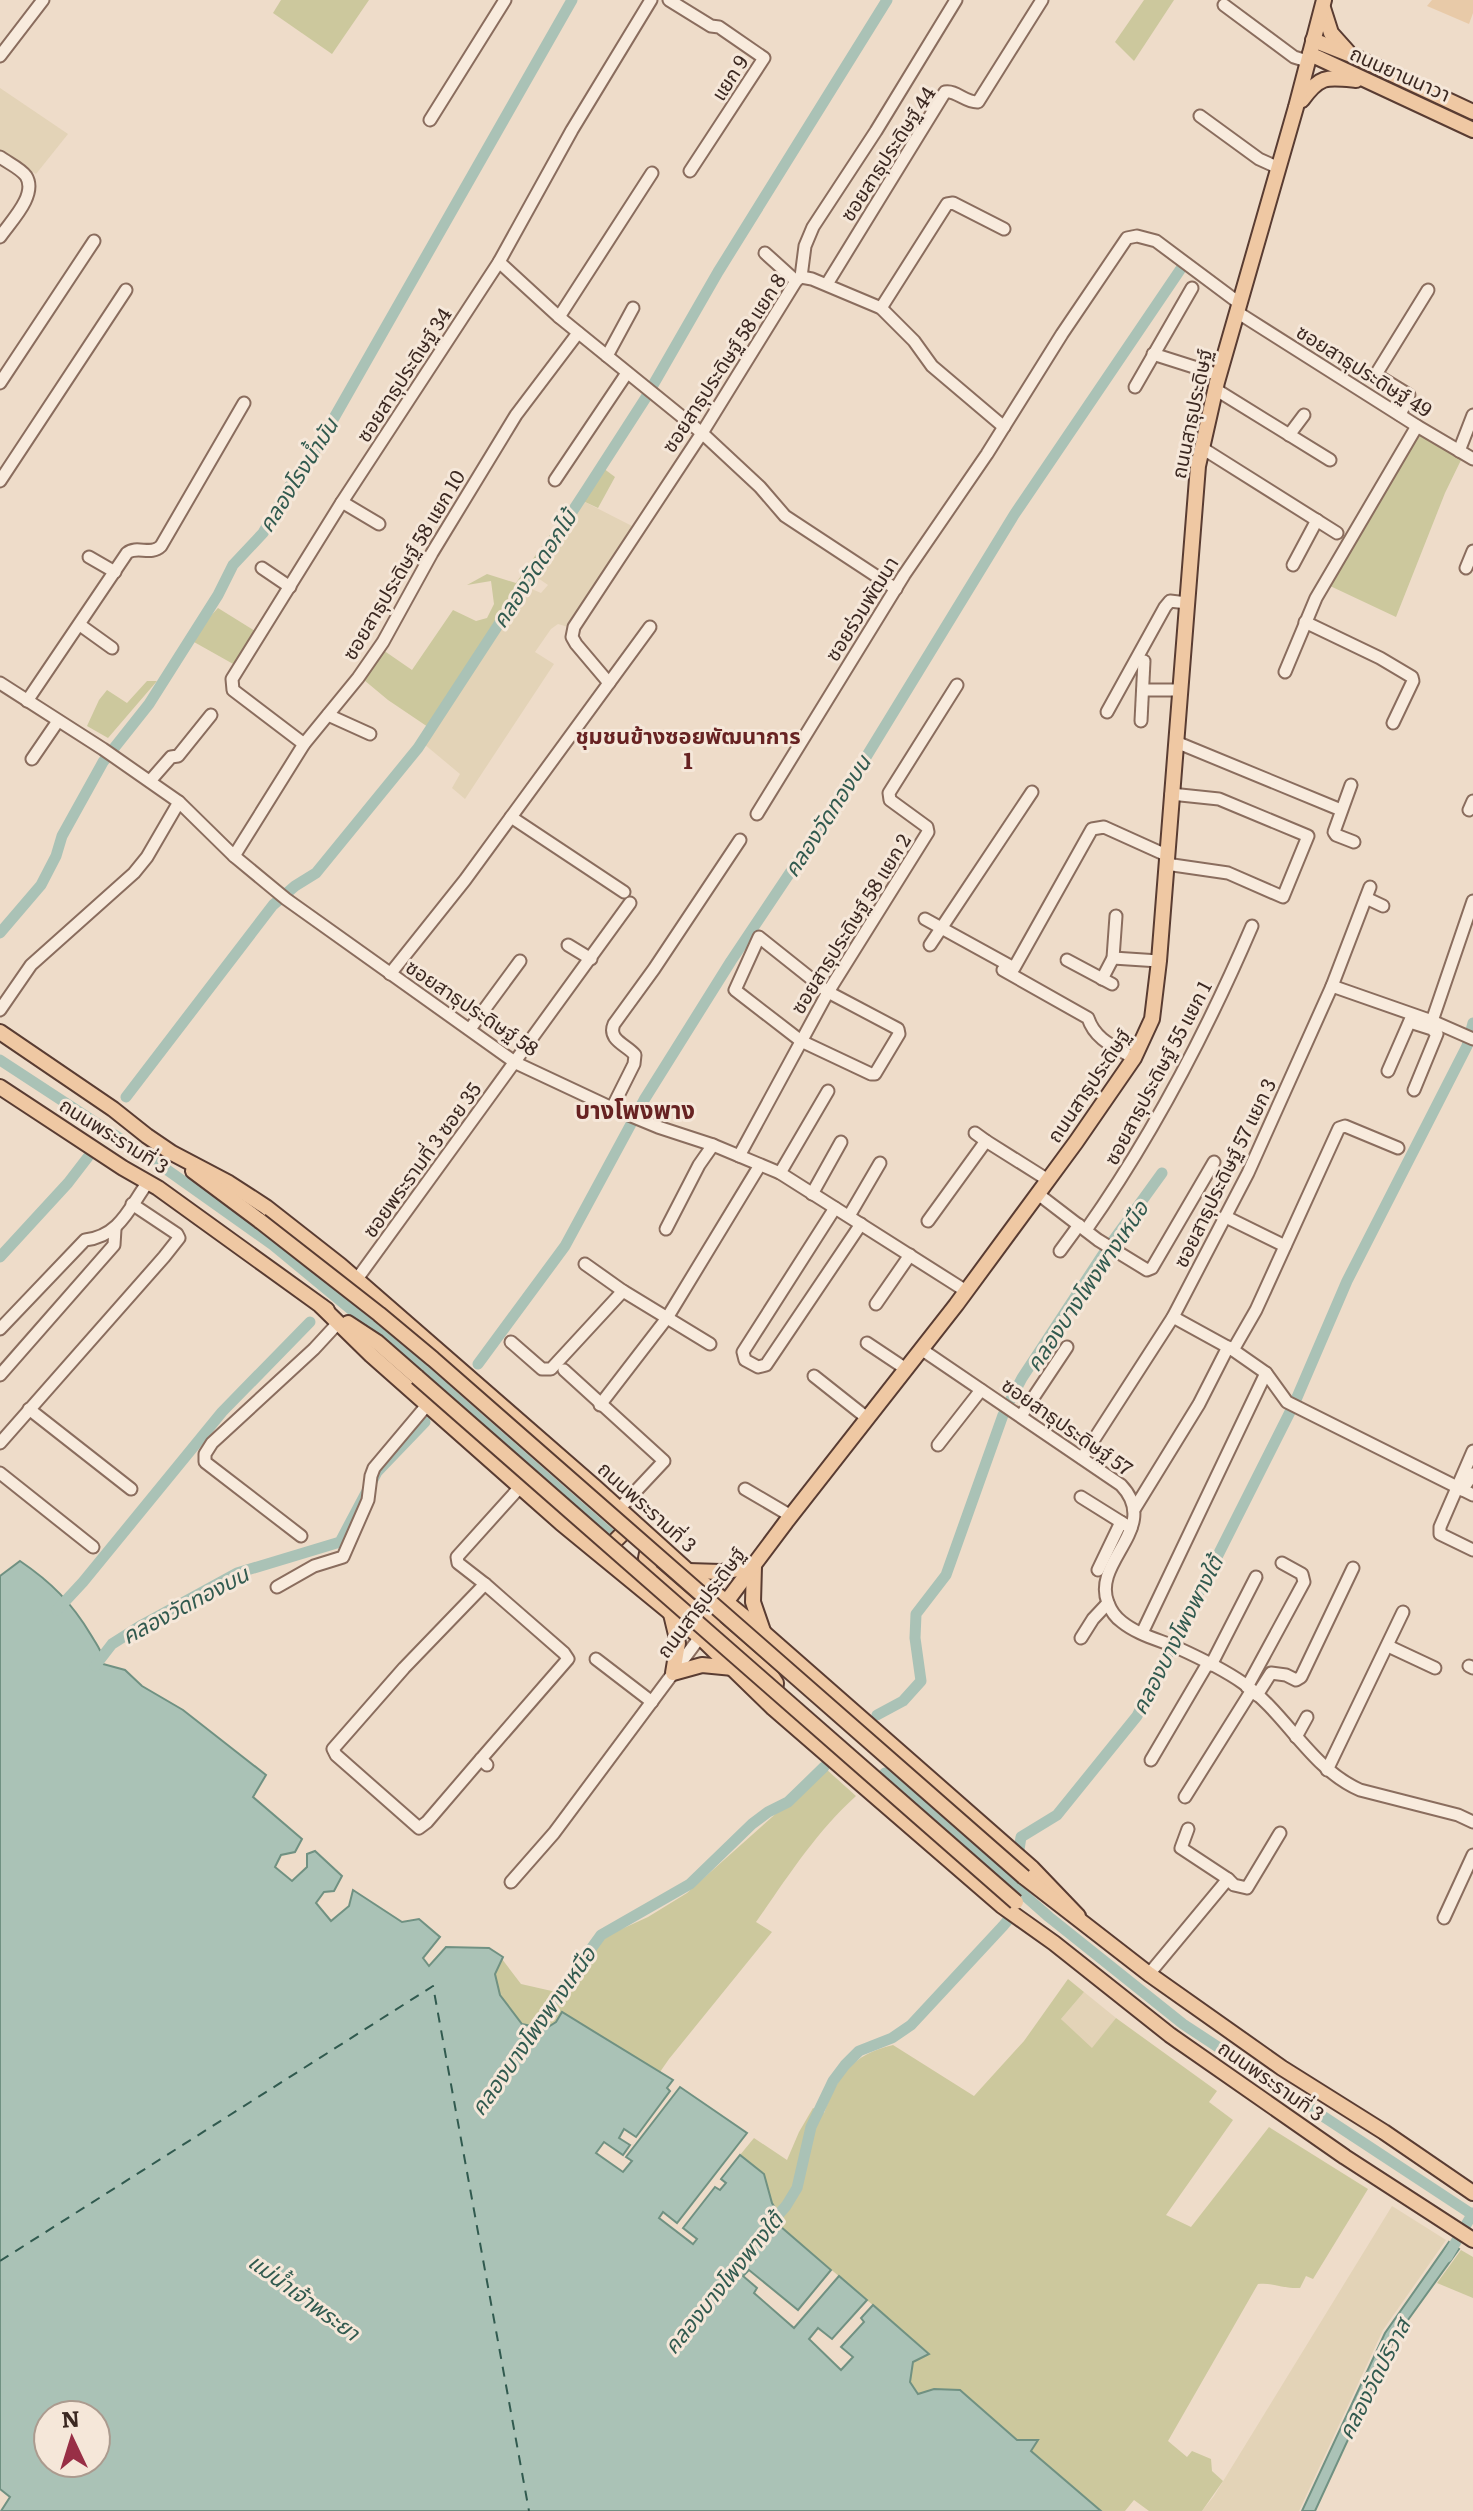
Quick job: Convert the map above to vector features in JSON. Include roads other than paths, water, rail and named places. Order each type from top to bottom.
[{"type":"main road","name":"ถนนสาธุประดิษฐ์","points":[[700,1637],[1038,1194],[1134,1058],[1152,1019],[1196,483],[1217,382],[1323,2]]},
{"type":"main road","points":[[1323,2],[1331,33],[1351,55]]},
{"type":"main road","name":"ถนนยานนาวา","points":[[1310,52],[1351,55],[1473,112]]},
{"type":"main road","name":"ถนนยานนาวา","points":[[1310,52],[1364,81],[1473,130]]},
{"type":"main road","points":[[1296,107],[1318,80],[1364,81]]},
{"type":"main road","name":"ถนนพระรามที่ 3","points":[[0,1032],[172,1153],[379,1314],[1028,1872]]},
{"type":"main road","name":"ถนนพระรามที่ 3","points":[[0,1087],[148,1182],[321,1306],[377,1342],[1012,1909]]},
{"type":"main road","name":"ถนนพระรามที่ 3","points":[[172,1153],[266,1207],[357,1279],[688,1571],[763,1632],[999,1839],[1053,1900],[1078,1916],[1149,1974],[1282,2068],[1384,2132],[1471,2192]]},
{"type":"main road","name":"ถนนพระรามที่ 3","points":[[321,1306],[427,1405],[592,1550],[700,1637],[793,1726],[1012,1909],[1170,2035],[1345,2157],[1465,2235]]},
{"type":"main road","points":[[592,1550],[613,1543],[623,1533],[621,1510]]},
{"type":"main road","points":[[651,1537],[646,1558],[650,1571],[772,1677],[776,1683],[773,1708]]},
{"type":"main road","points":[[688,1571],[721,1572],[754,1566],[753,1602],[763,1632]]},
{"type":"main road","points":[[671,1614],[678,1643],[673,1673],[702,1665],[733,1668]]},
{"type":"main road","points":[[793,1726],[790,1712],[792,1701],[802,1689],[823,1686]]},
{"type":"street","points":[[0,56],[43,0]]},
{"type":"street","name":"ซอยสาธุประดิษฐ์ 34","points":[[304,744],[233,690],[232,679],[342,502],[499,262],[572,130],[651,0]]},
{"type":"street","name":"แยก 9","points":[[669,0],[711,26],[719,27],[764,58],[690,171]]},
{"type":"street","points":[[765,253],[799,279],[805,246],[813,227],[956,0]]},
{"type":"street","name":"ซอยสาธุประดิษฐ์ 44","points":[[827,284],[945,92],[950,91],[978,102],[1042,0]]},
{"type":"street","points":[[430,120],[501,1]]},
{"type":"street","points":[[1224,5],[1294,57],[1310,52]]},
{"type":"street","points":[[1200,116],[1259,159],[1279,168]]},
{"type":"street","points":[[0,157],[26,177],[29,192],[0,237]]},
{"type":"street","points":[[559,317],[652,173]]},
{"type":"street","points":[[881,308],[947,204],[953,203],[1004,229]]},
{"type":"street","name":"ซอยสาธุประดิษฐ์ 49","points":[[1004,427],[1127,238],[1137,236],[1156,241],[1238,308],[1417,426],[1473,459]]},
{"type":"street","points":[[0,383],[94,241]]},
{"type":"street","points":[[499,262],[559,317],[702,433],[760,487],[785,516],[896,589]]},
{"type":"street","name":"ซอยสาธุประดิษฐ์ 58 แยก 8","points":[[609,683],[576,644],[572,637],[574,627],[799,279],[827,284],[881,308],[914,341],[932,366],[1004,427]]},
{"type":"street","points":[[1135,387],[1192,288]]},
{"type":"street","points":[[0,481],[126,290]]},
{"type":"street","points":[[1400,415],[1409,395],[1378,376],[1378,371],[1428,290]]},
{"type":"street","points":[[607,356],[633,308]]},
{"type":"street","name":"ซอยสาธุประดิษฐ์ 58 แยก 10","points":[[234,856],[304,744],[383,642],[445,531],[516,415],[578,333]]},
{"type":"street","points":[[1153,354],[1217,382],[1289,435],[1330,460]]},
{"type":"street","points":[[555,480],[627,373]]},
{"type":"street","points":[[27,701],[131,550],[154,551],[161,546],[244,403]]},
{"type":"street","points":[[1289,435],[1304,415]]},
{"type":"street","points":[[1459,451],[1473,415]]},
{"type":"street","points":[[1285,672],[1305,622],[1330,573],[1417,426]]},
{"type":"street","name":"ซอยร่วมพัฒนา","points":[[757,814],[896,589],[1004,427]]},
{"type":"street","points":[[1202,448],[1337,533]]},
{"type":"street","points":[[342,502],[379,524]]},
{"type":"street","points":[[1293,565],[1317,520]]},
{"type":"street","points":[[1466,568],[1473,551]]},
{"type":"street","points":[[89,557],[115,572]]},
{"type":"street","points":[[262,568],[290,587]]},
{"type":"street","points":[[1107,712],[1165,607],[1170,601],[1187,603]]},
{"type":"street","points":[[1305,622],[1412,677],[1413,681],[1393,723]]},
{"type":"street","points":[[80,625],[112,648]]},
{"type":"street","points":[[390,974],[465,880],[650,627]]},
{"type":"street","points":[[1141,721],[1144,661]]},
{"type":"street","name":"ซอยสาธุประดิษฐ์ 58","points":[[0,683],[179,802],[234,856],[282,896],[516,1063],[612,1108],[780,1173],[966,1291]]},
{"type":"street","name":"ซอยสาธุประดิษฐ์ 58 แยก 2","points":[[739,1156],[828,992],[928,832],[927,827],[890,800],[889,793],[957,685]]},
{"type":"street","points":[[1143,690],[1181,690]]},
{"type":"street","points":[[150,781],[171,757],[178,756],[211,715]]},
{"type":"street","points":[[328,715],[370,734]]},
{"type":"street","points":[[32,759],[58,721]]},
{"type":"street","points":[[1176,742],[1341,810]]},
{"type":"street","points":[[1351,785],[1335,829],[1336,835],[1354,842]]},
{"type":"street","points":[[930,945],[1032,792]]},
{"type":"street","points":[[925,919],[1014,968],[1092,829],[1104,827],[1166,860],[1228,873],[1283,897],[1308,836],[1219,799],[1171,794]]},
{"type":"street","points":[[0,1010],[31,965],[134,873],[147,857],[179,802]]},
{"type":"street","name":"ซอยพระรามที่ 3 ซอย 35","points":[[357,1279],[591,959],[627,898],[511,817]]},
{"type":"street","points":[[612,1108],[634,1064],[635,1055],[613,1036],[611,1030],[740,840]]},
{"type":"street","name":"ซอยสาธุประดิษฐ์ 57 แยก 3","points":[[1082,1458],[1173,1317],[1226,1217],[1332,986],[1368,893],[1383,906]]},
{"type":"street","points":[[1432,1021],[1473,901]]},
{"type":"street","points":[[1067,960],[1107,981],[1113,958],[1116,916]]},
{"type":"street","name":"ซอยสาธุประดิษฐ์ 55 แยก 1","points":[[1060,1251],[1121,1181],[1187,1065],[1252,926]]},
{"type":"street","points":[[759,937],[828,992],[895,1026],[899,1034],[875,1074],[801,1041],[735,990],[759,937]]},
{"type":"street","points":[[568,945],[591,959]]},
{"type":"street","points":[[975,954],[1088,1018],[1091,1028],[1103,1041],[1134,1058]]},
{"type":"street","points":[[1113,958],[1159,961]]},
{"type":"street","points":[[470,1029],[520,961]]},
{"type":"street","points":[[1332,986],[1412,1018],[1437,1034],[1414,1090]]},
{"type":"street","points":[[1412,1018],[1432,1021],[1469,1037]]},
{"type":"street","points":[[1388,1071],[1412,1018]]},
{"type":"street","points":[[780,1173],[828,1091]]},
{"type":"street","points":[[1135,1508],[1256,1310],[1341,1126],[1398,1148]]},
{"type":"street","points":[[975,1133],[1048,1180]]},
{"type":"street","points":[[928,1221],[986,1141]]},
{"type":"street","points":[[812,1194],[841,1142]]},
{"type":"street","points":[[666,1229],[699,1165],[713,1145]]},
{"type":"street","points":[[1038,1194],[1098,1240],[1147,1270],[1152,1268],[1214,1162]]},
{"type":"street","points":[[849,1216],[880,1163]]},
{"type":"street","points":[[600,1405],[667,1318],[760,1165]]},
{"type":"street","points":[[0,1329],[85,1240],[100,1238],[115,1229],[148,1182]]},
{"type":"street","points":[[0,1443],[179,1238],[132,1204]]},
{"type":"street","points":[[835,1208],[743,1352],[743,1357],[750,1363],[758,1367],[766,1365],[861,1224]]},
{"type":"street","points":[[1226,1217],[1285,1246]]},
{"type":"street","points":[[0,1375],[114,1245],[115,1229]]},
{"type":"street","points":[[876,1304],[910,1255]]},
{"type":"street","points":[[585,1264],[710,1344]]},
{"type":"street","points":[[511,1342],[542,1369],[551,1369],[623,1291]]},
{"type":"street","points":[[1173,1317],[1230,1348],[1266,1373],[1292,1405],[1464,1490]]},
{"type":"street","points":[[301,1536],[205,1462],[205,1454],[212,1443],[338,1323]]},
{"type":"street","points":[[867,1343],[906,1369]]},
{"type":"street","points":[[1021,1416],[1067,1347]]},
{"type":"street","name":"ซอยสาธุประดิษฐ์ 57","points":[[921,1349],[1121,1485],[1131,1495],[1135,1508],[1106,1584],[1108,1603]]},
{"type":"street","points":[[564,1370],[664,1461],[621,1510]]},
{"type":"street","points":[[1142,1633],[1266,1373]]},
{"type":"street","points":[[814,1376],[867,1418]]},
{"type":"street","points":[[938,1445],[981,1390]]},
{"type":"street","points":[[277,1587],[314,1566],[343,1557],[366,1507],[374,1468],[427,1405]]},
{"type":"street","points":[[29,1409],[131,1489]]},
{"type":"street","points":[[1464,1490],[1473,1451]]},
{"type":"street","points":[[0,1473],[93,1547]]},
{"type":"street","points":[[1473,1474],[1440,1527],[1440,1534],[1473,1550]]},
{"type":"street","points":[[485,1584],[404,1668],[333,1749],[419,1828],[484,1762],[568,1659],[485,1584],[458,1563],[457,1557],[520,1487]]},
{"type":"street","points":[[745,1489],[791,1516]]},
{"type":"street","points":[[1081,1497],[1126,1525],[1098,1570]]},
{"type":"street","points":[[1185,1797],[1252,1691],[1304,1582],[1302,1574],[1282,1563]]},
{"type":"street","points":[[1252,1691],[1271,1673],[1296,1680],[1301,1677],[1353,1568]]},
{"type":"street","points":[[1151,1760],[1209,1664],[1256,1577]]},
{"type":"street","points":[[1081,1638],[1108,1603],[1113,1614],[1125,1625],[1209,1664],[1252,1691],[1327,1770],[1345,1783],[1473,1822]]},
{"type":"street","points":[[1327,1770],[1403,1612]]},
{"type":"street","name":"ถนนสาธุประดิษฐ์","points":[[511,1882],[554,1833],[700,1637]]},
{"type":"street","points":[[1388,1646],[1435,1668]]},
{"type":"street","points":[[596,1659],[652,1702]]},
{"type":"street","points":[[1296,1737],[1307,1717]]},
{"type":"street","points":[[1188,1829],[1181,1848],[1234,1885],[1247,1888],[1280,1833]]},
{"type":"street","points":[[1444,1918],[1473,1855]]},
{"type":"street","points":[[1149,1974],[1228,1879]]},
{"type":"water","name":"แม่น้ำเจ้าพระยา","points":[[20,1561],[51,1585],[76,1613],[99,1649],[103,1664],[125,1670],[142,1686],[183,1710],[266,1775],[253,1797],[302,1839],[295,1852],[281,1855],[275,1867],[292,1881],[307,1867],[307,1854],[315,1851],[342,1876],[334,1891],[324,1892],[316,1903],[331,1921],[349,1906],[353,1890],[402,1922],[419,1919],[440,1937],[423,1958],[429,1966],[446,1947],[489,1948],[503,1957],[495,1974],[500,1995],[522,2024],[545,2029],[556,2022],[562,2012],[673,2080],[667,2088],[670,2091],[636,2137],[624,2129],[619,2138],[630,2145],[623,2155],[604,2142],[596,2153],[623,2172],[632,2161],[626,2157],[680,2087],[747,2133],[677,2223],[663,2212],[659,2218],[693,2244],[697,2239],[683,2228],[715,2187],[720,2190],[726,2183],[721,2179],[740,2155],[764,2174],[772,2203],[783,2221],[780,2226],[831,2270],[798,2310],[749,2270],[743,2276],[757,2288],[754,2293],[794,2328],[839,2276],[867,2300],[832,2339],[818,2328],[809,2339],[841,2370],[853,2357],[841,2347],[864,2322],[861,2318],[873,2305],[929,2354],[913,2362],[910,2382],[918,2394],[934,2389],[960,2390],[1017,2440],[1038,2440],[1031,2451],[1101,2511],[1,2511],[10,2497],[0,2489],[0,1576]]},
{"type":"water","points":[[1449,2242],[1459,2249],[1395,2338],[1315,2511],[1302,2511],[1385,2333]]},
{"type":"waterway","name":"คลองโรงน้ำมัน","points":[[0,933],[41,885],[62,836],[103,762],[149,704],[218,595],[233,565],[263,533],[292,482],[314,453],[572,0]]},
{"type":"waterway","name":"คลองวัดดอกไม้","points":[[126,1097],[273,905],[316,873],[418,748],[645,399],[718,272],[887,0]]},
{"type":"waterway","name":"คลองวัดทองบน","points":[[478,1364],[565,1246],[644,1100],[731,961],[852,780],[1014,515],[1180,270]]},
{"type":"waterway","name":"คลองบางโพงพางใต้","points":[[770,2224],[797,2188],[811,2127],[833,2081],[859,2051],[892,2038],[911,2025],[1008,1920],[1021,1837],[1057,1815],[1137,1716],[1295,1402],[1347,1281],[1467,1046],[1473,1023]]},
{"type":"waterway","points":[[0,1060],[156,1162],[273,1245],[411,1359],[609,1533]]},
{"type":"waterway","name":"คลองวัดดอกไม้","points":[[0,1257],[88,1157]]},
{"type":"waterway","name":"คลองบางโพงพางเหนือ","points":[[1011,1399],[1102,1256],[1162,1173]]},
{"type":"waterway","points":[[57,1610],[222,1412],[310,1322]]},
{"type":"waterway","name":"คลองบางโพงพางเหนือ","points":[[877,1715],[903,1701],[921,1681],[915,1638],[916,1614],[946,1575],[1003,1415]]},
{"type":"waterway","name":"คลองวัดทองบน","points":[[95,1666],[112,1644],[237,1573],[340,1542],[377,1472],[425,1422]]},
{"type":"waterway","name":"คลองบางโพงพางเหนือ","points":[[526,2039],[601,1935],[690,1884],[752,1824],[788,1802],[824,1767]]},
{"type":"waterway","points":[[885,1773],[1049,1917],[1183,2024],[1473,2215]]},
{"type":"waterway","name":"คลองวัดปริวาส","points":[[1447,2257],[1473,2213]]},
{"type":"district","name":"ชุมชนข้างซอยพัฒนาการ 1","points":[[688,748]]},
{"type":"district","name":"บางโพงพาง","points":[[635,1111]]}]
